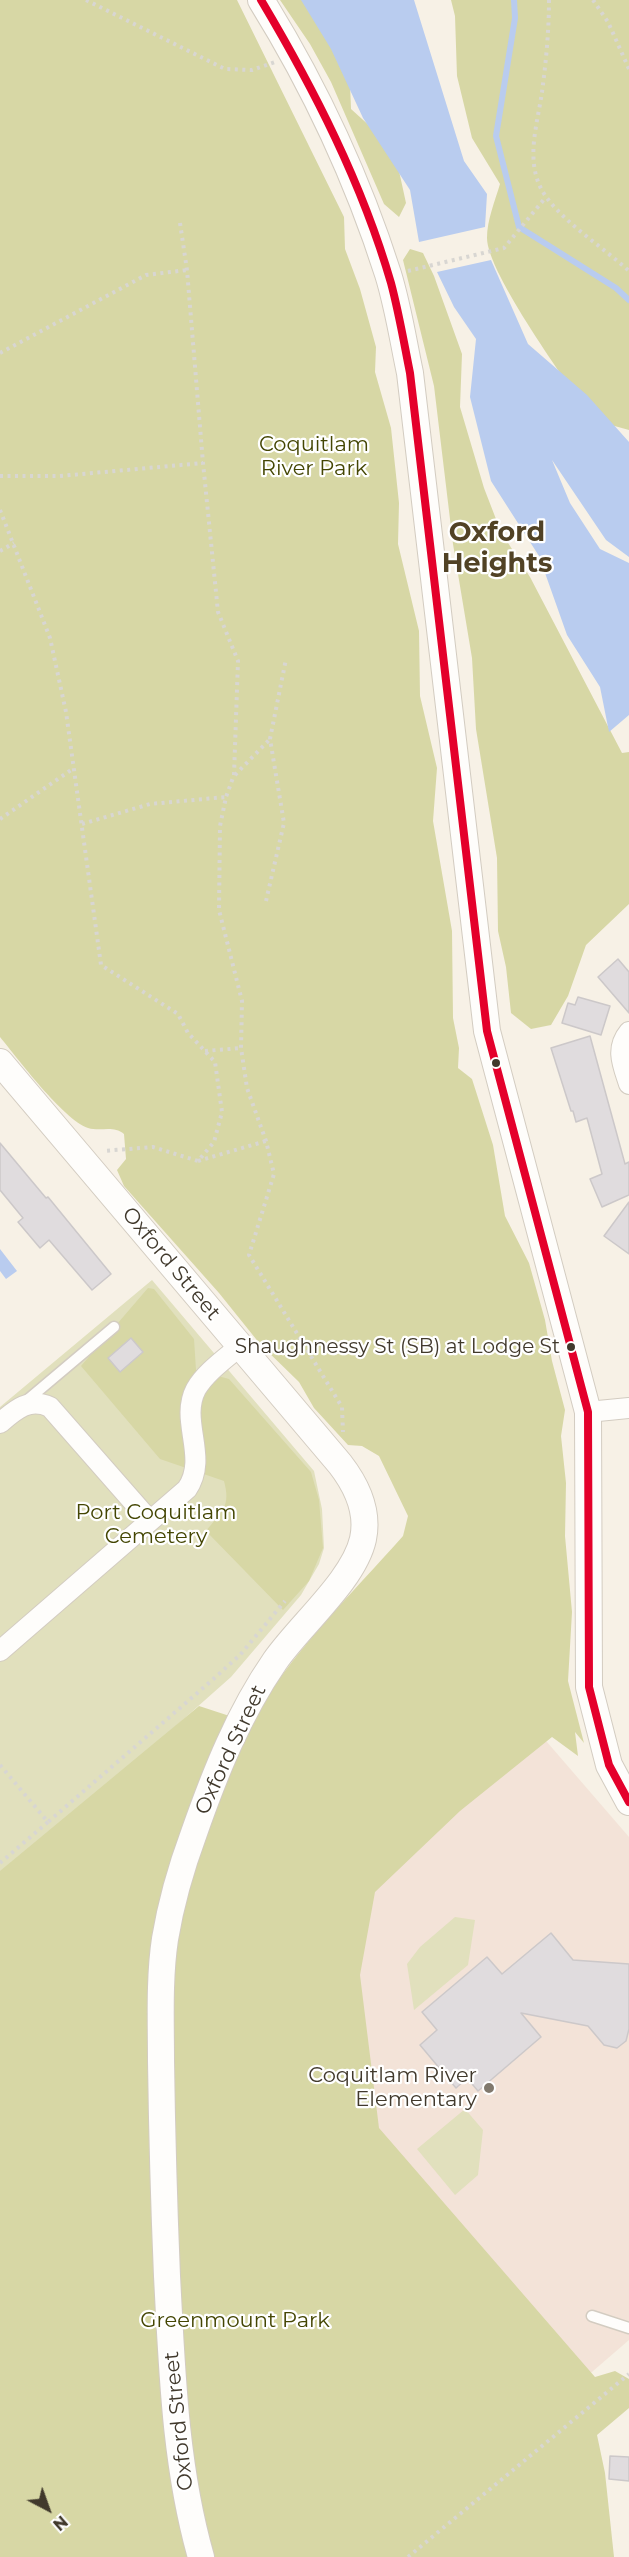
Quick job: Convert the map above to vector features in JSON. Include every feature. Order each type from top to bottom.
[{"type":"street","points":[[261,0],[295,55],[354,177],[388,276],[410,373],[487,1031],[588,1412],[589,1687],[609,1765],[629,1802]]},
{"type":"street","points":[[629,1032],[621,1043],[620,1054],[629,1084]]},
{"type":"street","name":"Oxford Street","points":[[0,1062],[346,1472],[362,1505],[364,1522],[360,1547],[353,1564],[277,1658],[248,1705],[222,1760],[193,1834],[174,1895],[165,1941],[161,2005],[162,2106],[171,2352],[184,2475],[201,2557]]},
{"type":"street","points":[[0,1651],[187,1489],[194,1477],[196,1458],[190,1415],[197,1388],[209,1373],[240,1346]]},
{"type":"street","points":[[7,1418],[29,1403],[36,1403],[55,1411],[150,1521]]},
{"type":"street","points":[[588,1412],[629,1408]]},
{"type":"lane","points":[[7,1418],[114,1327]]},
{"type":"lane","points":[[592,2316],[629,2328]]},
{"type":"path","points":[[86,0],[225,69],[252,70],[295,55]]},
{"type":"path","points":[[549,0],[542,91],[532,147],[535,171],[546,197],[560,212],[629,271]]},
{"type":"path","points":[[593,0],[608,22],[629,69]]},
{"type":"path","points":[[388,276],[504,248],[546,197]]},
{"type":"path","points":[[180,223],[187,270],[202,463],[218,612],[238,662],[234,775],[226,797],[220,826],[219,910],[242,1001],[241,1048],[247,1088],[266,1141],[274,1174],[249,1255],[342,1407],[346,1472]]},
{"type":"path","points":[[0,353],[146,275],[187,270]]},
{"type":"path","points":[[0,477],[60,476],[202,463]]},
{"type":"path","points":[[0,510],[50,638],[66,712],[101,965],[178,1014],[188,1033],[215,1062],[222,1112],[214,1142],[198,1161]]},
{"type":"path","points":[[0,551],[14,543]]},
{"type":"path","points":[[266,901],[284,823],[270,739],[286,659]]},
{"type":"path","points":[[234,775],[270,739]]},
{"type":"path","points":[[0,819],[74,768]]},
{"type":"path","points":[[82,824],[150,804],[226,797]]},
{"type":"path","points":[[204,1051],[241,1048]]},
{"type":"path","points":[[86,1163],[100,1151],[153,1147],[198,1161],[266,1141]]},
{"type":"path","points":[[0,1863],[225,1669],[285,1601]]},
{"type":"path","points":[[0,1765],[48,1822]]},
{"type":"path","points":[[408,2557],[629,2374]]},
{"type":"shaded area","name":"Coquitlam River Elementary","points":[[528,1720],[629,1837],[629,2340],[549,2409],[404,2251],[333,1908]]},
{"type":"green space","points":[[0,0],[237,0],[344,217],[345,249],[360,289],[376,347],[375,372],[391,428],[399,503],[398,544],[419,631],[420,696],[437,768],[433,821],[452,931],[453,1018],[459,1048],[458,1068],[472,1079],[493,1145],[505,1216],[529,1263],[545,1320],[552,1361],[565,1410],[561,1436],[566,1483],[565,1536],[572,1612],[568,1681],[584,1743],[575,1732],[578,1756],[552,1737],[460,1811],[375,1892],[360,1975],[379,2128],[595,2377],[615,2371],[629,2379],[629,2408],[597,2435],[605,2473],[614,2557],[0,2557],[0,1871],[199,1706],[251,1723],[284,1672],[303,1648],[403,1536],[408,1516],[379,1456],[362,1446],[348,1445],[314,1408],[299,1382],[260,1344],[219,1293],[124,1186],[117,1170],[126,1159],[124,1134],[111,1129],[88,1128],[66,1113],[41,1087],[0,1037]]},
{"type":"green space","points":[[280,0],[309,0],[349,57],[351,109],[394,148],[406,203],[399,217],[384,204],[331,82],[310,44]]},
{"type":"green space","points":[[451,0],[629,0],[629,430],[593,420],[531,330],[500,277],[491,255],[487,231],[500,184],[472,138],[457,76],[455,16]]},
{"type":"green space","points":[[410,249],[423,253],[434,276],[462,354],[460,407],[484,488],[501,532],[530,577],[622,753],[629,752],[629,904],[586,945],[568,996],[551,1025],[531,1029],[511,1013],[506,967],[498,931],[497,858],[476,729],[472,658],[453,544],[434,386],[403,260]]},
{"type":"green space","name":"Port Coquitlam Cemetery","points":[[152,1280],[314,1471],[322,1509],[324,1548],[319,1564],[301,1595],[231,1677],[125,1771],[0,1872],[0,1407]]},
{"type":"green space","points":[[148,1288],[154,1289],[194,1339],[196,1370],[229,1379],[311,1472],[319,1500],[323,1548],[309,1581],[283,1610],[206,1531],[226,1503],[224,1481],[160,1459],[81,1366]]},
{"type":"green space","points":[[455,1917],[475,1920],[468,1965],[414,2010],[407,1964],[420,1947]]},
{"type":"green space","points":[[465,2109],[483,2130],[478,2175],[455,2195],[417,2149]]},
{"type":"water","points":[[301,0],[414,0],[464,161],[487,194],[485,227],[419,242],[410,190],[363,118],[331,49]]},
{"type":"water","points":[[491,260],[528,344],[587,395],[629,442],[629,557],[606,540],[552,460],[570,503],[600,549],[629,563],[629,715],[609,732],[600,687],[567,635],[539,556],[491,481],[470,397],[476,339],[454,307],[437,272]]},
{"type":"water","points":[[0,1249],[17,1271],[6,1279],[0,1271]]},
{"type":"building","points":[[618,959],[629,972],[629,1013],[598,977]]},
{"type":"building","points":[[578,997],[610,1006],[601,1035],[562,1023],[568,1003],[575,1005]]},
{"type":"building","points":[[590,1036],[625,1164],[629,1162],[629,1195],[602,1207],[590,1179],[602,1174],[587,1118],[576,1122],[551,1048]]},
{"type":"building","points":[[0,1143],[111,1274],[92,1290],[49,1240],[40,1248],[18,1222],[23,1218],[0,1190]]},
{"type":"building","points":[[629,1202],[629,1254],[604,1236]]},
{"type":"building","points":[[131,1338],[143,1352],[120,1372],[108,1358]]},
{"type":"building","points":[[551,1933],[573,1960],[629,1964],[629,2029],[626,2041],[617,2048],[604,2045],[588,2026],[521,2013],[541,2037],[478,2091],[467,2078],[456,2088],[420,2045],[437,2030],[422,2012],[487,1957],[502,1974]]},
{"type":"building","points":[[610,2456],[629,2457],[629,2481],[609,2479]]},
{"type":"waterway","points":[[514,0],[515,18],[496,136],[519,227],[616,288],[629,300]]},
{"type":"transit line","points":[[261,0],[318,102],[351,173],[391,283],[401,328],[410,373],[487,1031],[588,1412],[589,1687],[609,1765],[629,1802]]},
{"type":"place","name":"Shaughnessy St (SB) at Lodge St","points":[[571,1347]]},
{"type":"place","name":"Coquitlam River Elementary","points":[[489,2088]]},
{"type":"district","name":"Oxford Heights","points":[[497,548]]},
{"type":"park label","name":"Coquitlam River Park","points":[[314,457]]},
{"type":"park label","name":"Greenmount Park","points":[[235,2321]]}]
